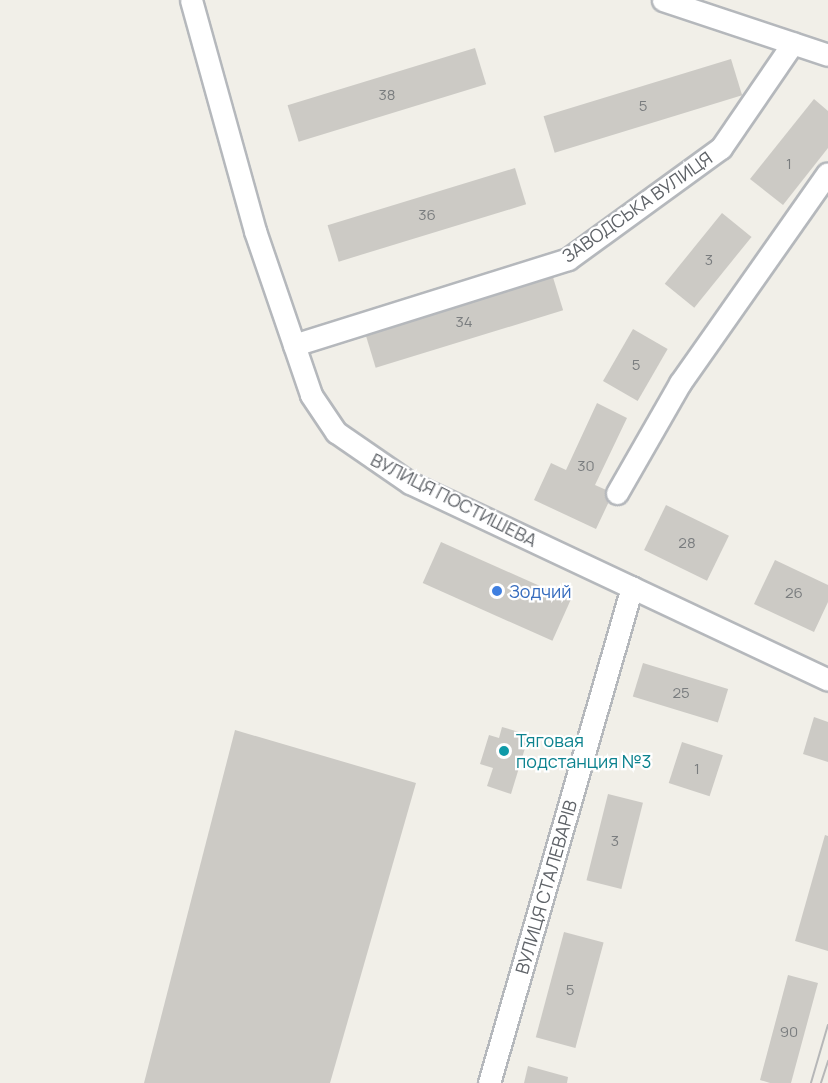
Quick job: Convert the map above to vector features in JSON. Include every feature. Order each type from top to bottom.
[{"type":"street","points":[[663,0],[828,55]]},
{"type":"street","name":"ВУЛИЦЯ ПОСТИШЕВА","points":[[197,2],[255,231],[294,345],[322,415],[352,448],[410,483],[828,680]]},
{"type":"street","name":"ЗАВОДСЬКА ВУЛИЦЯ","points":[[294,345],[568,259],[721,148],[794,43]]},
{"type":"street","points":[[617,493],[680,383],[827,174]]},
{"type":"street","name":"ВУЛИЦЯ СТАЛЕВАРІВ","points":[[489,1083],[632,587]]},
{"type":"building","points":[[475,48],[486,84],[299,142],[288,105]]},
{"type":"building","points":[[731,59],[742,95],[555,153],[544,116]]},
{"type":"building","points":[[814,99],[828,111],[828,148],[783,205],[750,179]]},
{"type":"building","points":[[515,168],[526,204],[339,262],[328,225]]},
{"type":"building","points":[[722,213],[752,237],[694,308],[665,284]]},
{"type":"building","points":[[552,274],[563,310],[376,368],[365,331]]},
{"type":"building","points":[[633,329],[668,349],[638,401],[603,381]]},
{"type":"building","points":[[597,403],[627,418],[595,485],[613,493],[596,529],[534,500],[551,463],[566,470]]},
{"type":"building","points":[[666,505],[729,536],[707,581],[644,550]]},
{"type":"building","name":"Зодчий","points":[[441,542],[571,600],[552,641],[423,583]]},
{"type":"building","points":[[775,560],[828,585],[828,602],[814,632],[754,604]]},
{"type":"building","points":[[643,663],[728,689],[718,722],[633,696]]},
{"type":"building","points":[[814,717],[828,722],[828,762],[803,754]]},
{"type":"building","name":"Тяговая подстанция №3","points":[[502,727],[529,735],[511,794],[487,786],[493,768],[480,764],[489,735],[499,738]]},
{"type":"building","points":[[235,730],[416,783],[330,1083],[144,1083]]},
{"type":"building","points":[[682,742],[723,755],[710,796],[669,783]]},
{"type":"building","points":[[608,794],[643,803],[621,889],[586,880]]},
{"type":"building","points":[[825,835],[828,836],[828,951],[795,941]]},
{"type":"building","points":[[564,932],[604,943],[575,1048],[536,1037]]},
{"type":"building","points":[[788,975],[818,983],[791,1083],[770,1083],[760,1080]]},
{"type":"building","points":[[528,1066],[568,1077],[567,1083],[524,1083]]},
{"type":"tram line","points":[[811,1083],[828,1025]]},
{"type":"tram line","points":[[821,1083],[828,1061]]},
{"type":"place","name":"Зодчий","points":[[497,591]]},
{"type":"place","name":"Тяговая подстанция №3","points":[[504,751]]}]
